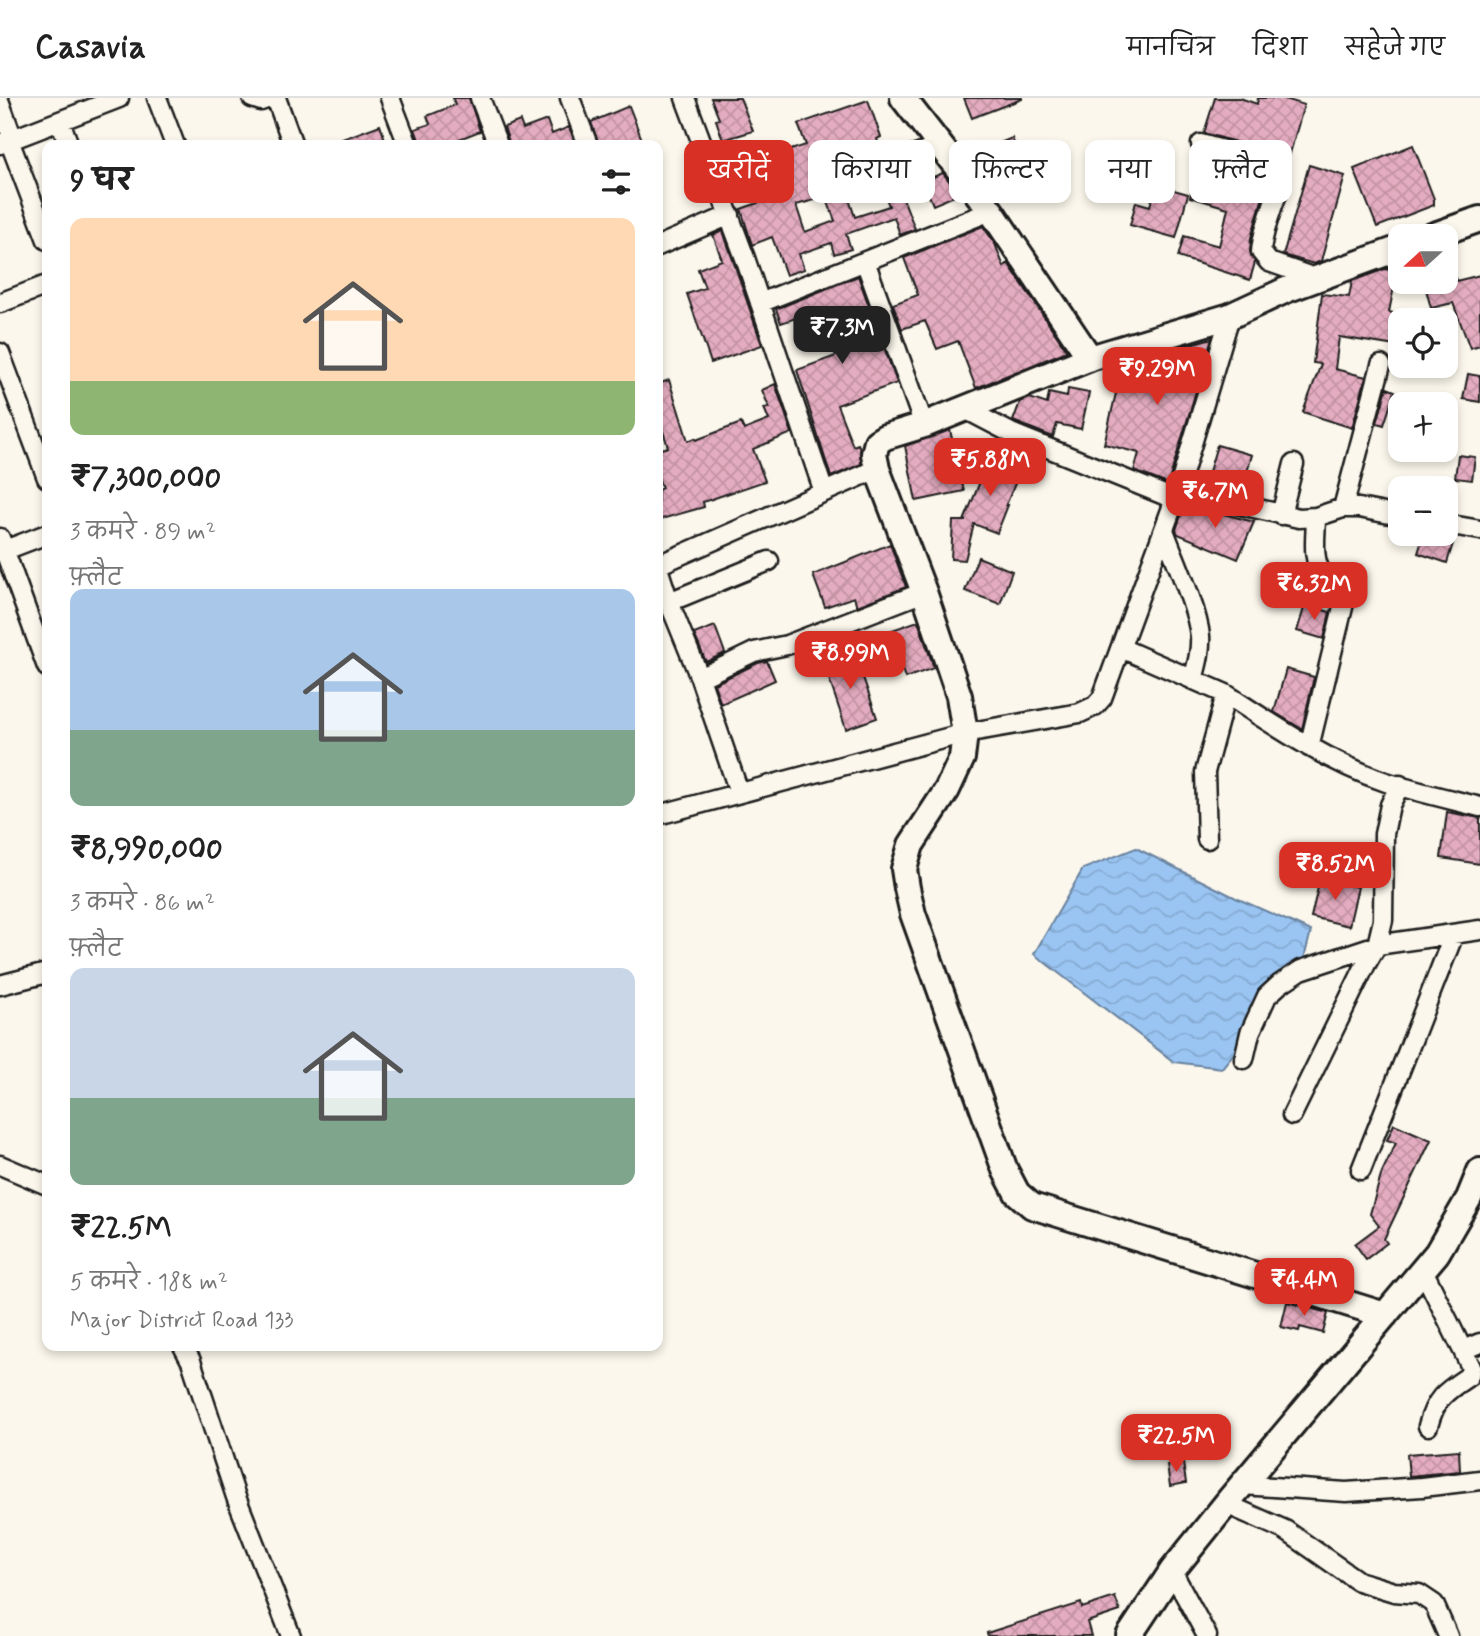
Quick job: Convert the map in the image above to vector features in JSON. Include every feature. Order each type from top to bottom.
[{"type":"street","points":[[8,141],[60,121],[85,104],[120,98]]},
{"type":"street","points":[[157,98],[173,140]]},
{"type":"street","points":[[252,98],[261,101],[269,98]]},
{"type":"street","points":[[276,98],[291,140]]},
{"type":"street","points":[[390,98],[406,140]]},
{"type":"street","points":[[480,98],[496,140]]},
{"type":"street","points":[[570,98],[586,140]]},
{"type":"street","points":[[685,98],[730,215],[824,492]]},
{"type":"street","points":[[904,98],[990,211],[1090,358]]},
{"type":"street","points":[[0,103],[8,141],[42,227]]},
{"type":"street","points":[[60,121],[67,140]]},
{"type":"street","points":[[935,148],[941,146]]},
{"type":"street","points":[[1274,203],[1261,252],[1269,262],[1315,278]]},
{"type":"street","points":[[760,303],[990,211]]},
{"type":"street","points":[[663,244],[730,215]]},
{"type":"street","points":[[1458,227],[1480,219]]},
{"type":"street","points":[[1385,1315],[1032,1206],[1017,1193],[1005,1170],[953,1029],[913,914],[904,869],[911,845],[947,790],[962,758],[965,733],[959,696],[924,592],[877,469],[874,454],[877,442],[885,436],[924,425],[1090,358],[1230,316],[1315,278],[1388,252]]},
{"type":"street","points":[[865,261],[924,425]]},
{"type":"street","points":[[0,303],[42,287]]},
{"type":"street","points":[[663,813],[965,733],[1059,718],[1095,706],[1102,698],[1164,530],[1230,316]]},
{"type":"street","points":[[0,353],[42,465]]},
{"type":"street","points":[[1343,508],[1381,365]]},
{"type":"street","points":[[965,409],[1011,433],[1176,495],[1281,516],[1316,517],[1343,508],[1388,514]]},
{"type":"street","points":[[1281,516],[1294,464]]},
{"type":"street","points":[[663,564],[877,469]]},
{"type":"street","points":[[1309,747],[1345,599],[1342,591],[1319,568],[1316,559],[1316,517]]},
{"type":"street","points":[[1458,526],[1480,530]]},
{"type":"street","points":[[1164,530],[1200,635],[1199,657],[1193,680]]},
{"type":"street","points":[[42,535],[2,547],[42,654]]},
{"type":"street","points":[[668,602],[769,561]]},
{"type":"street","points":[[663,584],[700,678],[739,792]]},
{"type":"street","points":[[700,678],[754,652],[787,645],[924,592]]},
{"type":"street","points":[[1121,648],[1226,694],[1284,733],[1368,774],[1480,807]]},
{"type":"street","points":[[1207,839],[1205,772],[1226,694]]},
{"type":"street","points":[[1292,1115],[1377,945],[1383,920],[1384,834],[1390,805],[1400,785]]},
{"type":"street","points":[[1244,1059],[1250,1033],[1268,996],[1301,970],[1377,945],[1480,930]]},
{"type":"street","points":[[1360,1170],[1454,934]]},
{"type":"street","points":[[0,985],[42,974]]},
{"type":"street","points":[[0,1166],[42,1183]]},
{"type":"street","points":[[1129,1636],[1172,1571],[1423,1270],[1448,1236],[1480,1171]]},
{"type":"street","points":[[1423,1270],[1472,1346],[1469,1376],[1441,1395],[1433,1408],[1428,1426]]},
{"type":"street","points":[[186,1351],[236,1497],[291,1636]]},
{"type":"street","points":[[1242,1485],[1346,1492],[1480,1480]]},
{"type":"street","points":[[1226,1504],[1284,1531],[1358,1581],[1394,1592],[1419,1594],[1434,1604],[1448,1636]]},
{"type":"street","points":[[1172,1571],[1207,1636]]},
{"type":"water","points":[[1136,848],[1236,898],[1311,931],[1301,970],[1222,1068],[1174,1062],[1034,954],[1083,869]]},
{"type":"building","points":[[453,98],[469,98],[480,131],[457,140],[419,140],[415,129],[430,124],[427,116],[455,105]]},
{"type":"building","points":[[711,98],[740,98],[753,131],[723,140],[716,120],[719,119]]},
{"type":"building","points":[[964,98],[1022,98],[1022,99],[972,118]]},
{"type":"building","points":[[1215,98],[1240,98],[1257,104],[1258,98],[1282,98],[1304,105],[1292,147],[1292,140],[1229,140],[1204,133]]},
{"type":"building","points":[[868,100],[881,137],[877,140],[808,140],[808,202],[796,205],[805,232],[835,221],[828,203],[850,203],[855,217],[889,206],[888,203],[905,203],[915,229],[900,235],[894,217],[846,234],[851,249],[834,254],[831,243],[799,254],[804,269],[786,275],[772,237],[752,245],[741,209],[758,203],[794,203],[794,149],[806,145],[798,124]]},
{"type":"building","points":[[629,106],[642,140],[597,140],[591,122]]},
{"type":"building","points":[[547,120],[552,134],[569,127],[574,140],[508,140],[504,127],[520,121],[523,129]]},
{"type":"building","points":[[380,125],[385,140],[340,140]]},
{"type":"building","points":[[1413,145],[1434,205],[1377,227],[1354,169]]},
{"type":"building","points":[[1309,165],[1345,176],[1321,261],[1314,264],[1283,255]]},
{"type":"building","points":[[943,173],[949,181],[949,198],[933,205],[935,203],[935,176]]},
{"type":"building","points":[[1175,190],[1188,194],[1176,238],[1130,225],[1136,203],[1150,206],[1151,203],[1175,203]]},
{"type":"building","points":[[1211,203],[1261,203],[1251,238],[1250,252],[1255,262],[1250,280],[1178,257],[1184,236],[1219,246],[1228,208]]},
{"type":"building","points":[[983,226],[995,244],[1004,267],[1008,263],[1067,351],[976,388],[958,341],[937,349],[925,321],[902,329],[893,304],[918,295],[904,258]]},
{"type":"building","points":[[723,231],[762,345],[711,363],[687,294],[705,288],[698,269],[722,260],[713,235]]},
{"type":"building","points":[[1388,270],[1388,294],[1393,294],[1388,308],[1388,345],[1339,337],[1335,369],[1366,377],[1352,428],[1303,412],[1321,364],[1313,363],[1322,294],[1349,297],[1352,281]]},
{"type":"building","points":[[1480,275],[1480,345],[1470,348],[1458,316],[1458,308],[1455,308],[1453,303],[1431,308],[1427,294],[1458,294],[1458,280]]},
{"type":"building","points":[[858,276],[897,383],[837,405],[853,446],[858,444],[860,448],[861,464],[831,477],[797,370],[836,356],[820,310],[781,323],[776,309]]},
{"type":"building","points":[[1212,338],[1168,484],[1134,471],[1139,453],[1104,444],[1116,393],[1134,360]]},
{"type":"building","points":[[1468,374],[1480,376],[1480,402],[1463,399]]},
{"type":"building","points":[[669,380],[688,441],[741,423],[744,430],[769,420],[764,408],[769,407],[762,390],[775,384],[792,433],[753,449],[765,481],[703,502],[704,507],[663,519],[663,448],[668,447],[663,431],[663,382]]},
{"type":"building","points":[[1387,388],[1395,391],[1388,392],[1388,413],[1384,425],[1377,423]]},
{"type":"building","points":[[1068,389],[1089,393],[1081,429],[1057,424],[1053,437],[1013,421],[1020,402],[1030,398],[1047,404],[1049,393],[1067,397]]},
{"type":"building","points":[[950,430],[964,491],[916,501],[905,446]]},
{"type":"building","points":[[1005,442],[1032,454],[1024,476],[1019,474],[997,533],[974,524],[965,560],[951,559],[953,521],[964,521],[986,467],[994,470]]},
{"type":"building","points":[[1217,445],[1252,455],[1241,493],[1205,485]]},
{"type":"building","points":[[1458,455],[1475,457],[1472,480],[1455,476]]},
{"type":"building","points":[[1185,504],[1254,522],[1238,559],[1178,534],[1176,530]]},
{"type":"building","points":[[890,544],[906,587],[857,606],[854,597],[825,607],[813,575]]},
{"type":"building","points":[[1420,546],[1452,546],[1447,563],[1418,553]]},
{"type":"building","points":[[978,557],[1012,571],[1000,604],[965,591]]},
{"type":"building","points":[[1305,605],[1330,612],[1324,639],[1297,631]]},
{"type":"building","points":[[918,621],[934,668],[905,678],[889,631]]},
{"type":"building","points":[[715,626],[725,653],[706,662],[694,634]]},
{"type":"building","points":[[855,654],[877,718],[846,729],[824,664]]},
{"type":"building","points":[[767,661],[775,680],[721,704],[714,684]]},
{"type":"building","points":[[1286,669],[1314,677],[1302,729],[1274,712]]},
{"type":"building","points":[[1447,812],[1480,818],[1480,864],[1441,858]]},
{"type":"building","points":[[1320,879],[1358,887],[1349,926],[1311,917]]},
{"type":"building","points":[[1394,1124],[1431,1140],[1384,1239],[1387,1243],[1366,1259],[1355,1244],[1379,1226],[1370,1214],[1382,1172],[1396,1143],[1387,1140]]},
{"type":"building","points":[[1287,1302],[1328,1313],[1323,1333],[1300,1327],[1299,1331],[1281,1327]]},
{"type":"building","points":[[1459,1450],[1460,1471],[1409,1476],[1407,1454]]},
{"type":"building","points":[[1183,1463],[1186,1483],[1170,1486],[1167,1465]]},
{"type":"building","points":[[1115,1597],[1120,1611],[1087,1622],[1091,1636],[988,1636],[987,1633],[1081,1603],[1082,1608]]}]
